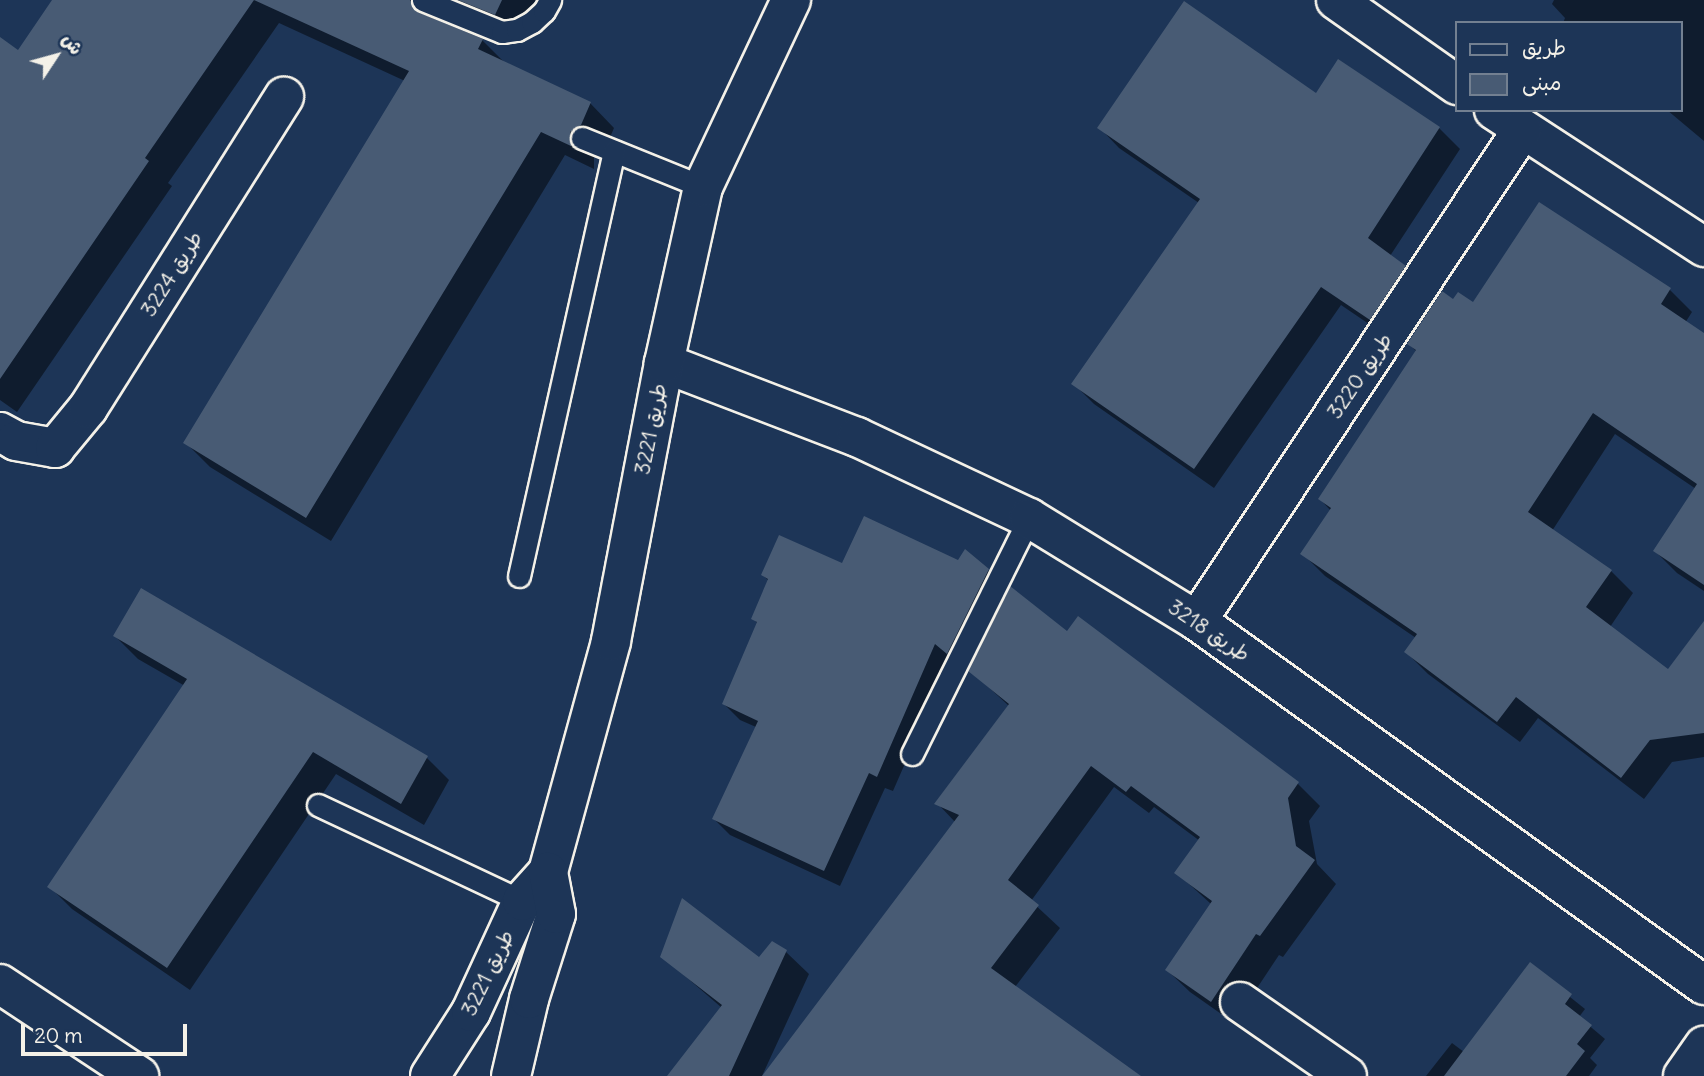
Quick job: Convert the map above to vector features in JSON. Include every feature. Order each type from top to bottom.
[{"type":"street","name":"طريق 3221","points":[[511,1076],[529,999],[556,914],[548,872],[611,641],[664,363],[703,187],[791,0]]},
{"type":"street","points":[[1336,0],[1456,84]]},
{"type":"street","name":"طريق 3224","points":[[0,432],[16,441],[55,448],[88,408],[284,97]]},
{"type":"street","name":"طريق 3220","points":[[1197,621],[1508,120],[1704,247]]},
{"type":"street","name":"طريق 3218","points":[[664,363],[857,438],[1029,518],[1197,621],[1704,985]]},
{"type":"street","name":"طريق 3221","points":[[430,1076],[471,1012],[522,901],[548,872]]},
{"type":"street","points":[[0,984],[139,1074]]},
{"type":"street","points":[[1240,1002],[1347,1076]]},
{"type":"street","points":[[1683,1076],[1704,1046]]},
{"type":"lane","points":[[422,0],[502,32],[517,30],[532,22],[544,11],[550,0]]},
{"type":"lane","points":[[582,138],[703,187]]},
{"type":"lane","points":[[519,576],[614,151]]},
{"type":"lane","points":[[912,754],[1029,518]]},
{"type":"lane","points":[[318,805],[522,901]]},
{"type":"building","points":[[52,0],[254,0],[145,158],[149,161],[0,379],[0,37],[18,50]]},
{"type":"building","points":[[254,0],[410,0],[418,12],[483,39],[478,49],[591,102],[581,125],[570,132],[571,146],[541,132],[306,518],[183,443],[409,71]]},
{"type":"building","points":[[458,0],[502,0],[495,15]]},
{"type":"building","points":[[1184,1],[1316,93],[1338,59],[1440,127],[1368,238],[1406,266],[1370,320],[1321,287],[1194,469],[1071,384],[1200,199],[1097,128]]},
{"type":"building","points":[[1539,202],[1671,288],[1661,304],[1704,333],[1704,585],[1653,551],[1697,484],[1593,413],[1528,512],[1612,570],[1586,607],[1668,669],[1704,621],[1704,733],[1650,740],[1621,778],[1516,697],[1497,722],[1404,652],[1417,634],[1300,554],[1331,508],[1318,499],[1416,350],[1407,344],[1442,291],[1453,299],[1458,292],[1473,302]]},
{"type":"building","points":[[864,516],[958,560],[965,549],[989,569],[947,654],[935,644],[877,777],[869,773],[824,871],[712,819],[758,721],[722,704],[757,622],[751,619],[768,579],[761,575],[779,535],[842,563]]},
{"type":"building","points":[[1010,586],[1067,631],[1078,616],[1299,782],[1288,798],[1296,846],[1315,860],[1260,936],[1256,934],[1211,1002],[1165,970],[1212,901],[1174,873],[1200,837],[1131,786],[1126,792],[1091,766],[1008,880],[1039,905],[991,968],[1141,1076],[762,1076],[959,815],[934,804],[1009,704],[968,671]]},
{"type":"building","points":[[141,588],[428,756],[401,804],[313,752],[167,968],[47,887],[187,679],[113,636]]},
{"type":"building","points":[[682,898],[759,957],[772,941],[787,950],[729,1076],[667,1076],[722,1005],[660,957]]},
{"type":"building","points":[[1530,962],[1572,994],[1565,1004],[1592,1025],[1577,1044],[1585,1051],[1566,1076],[1444,1076]]}]
